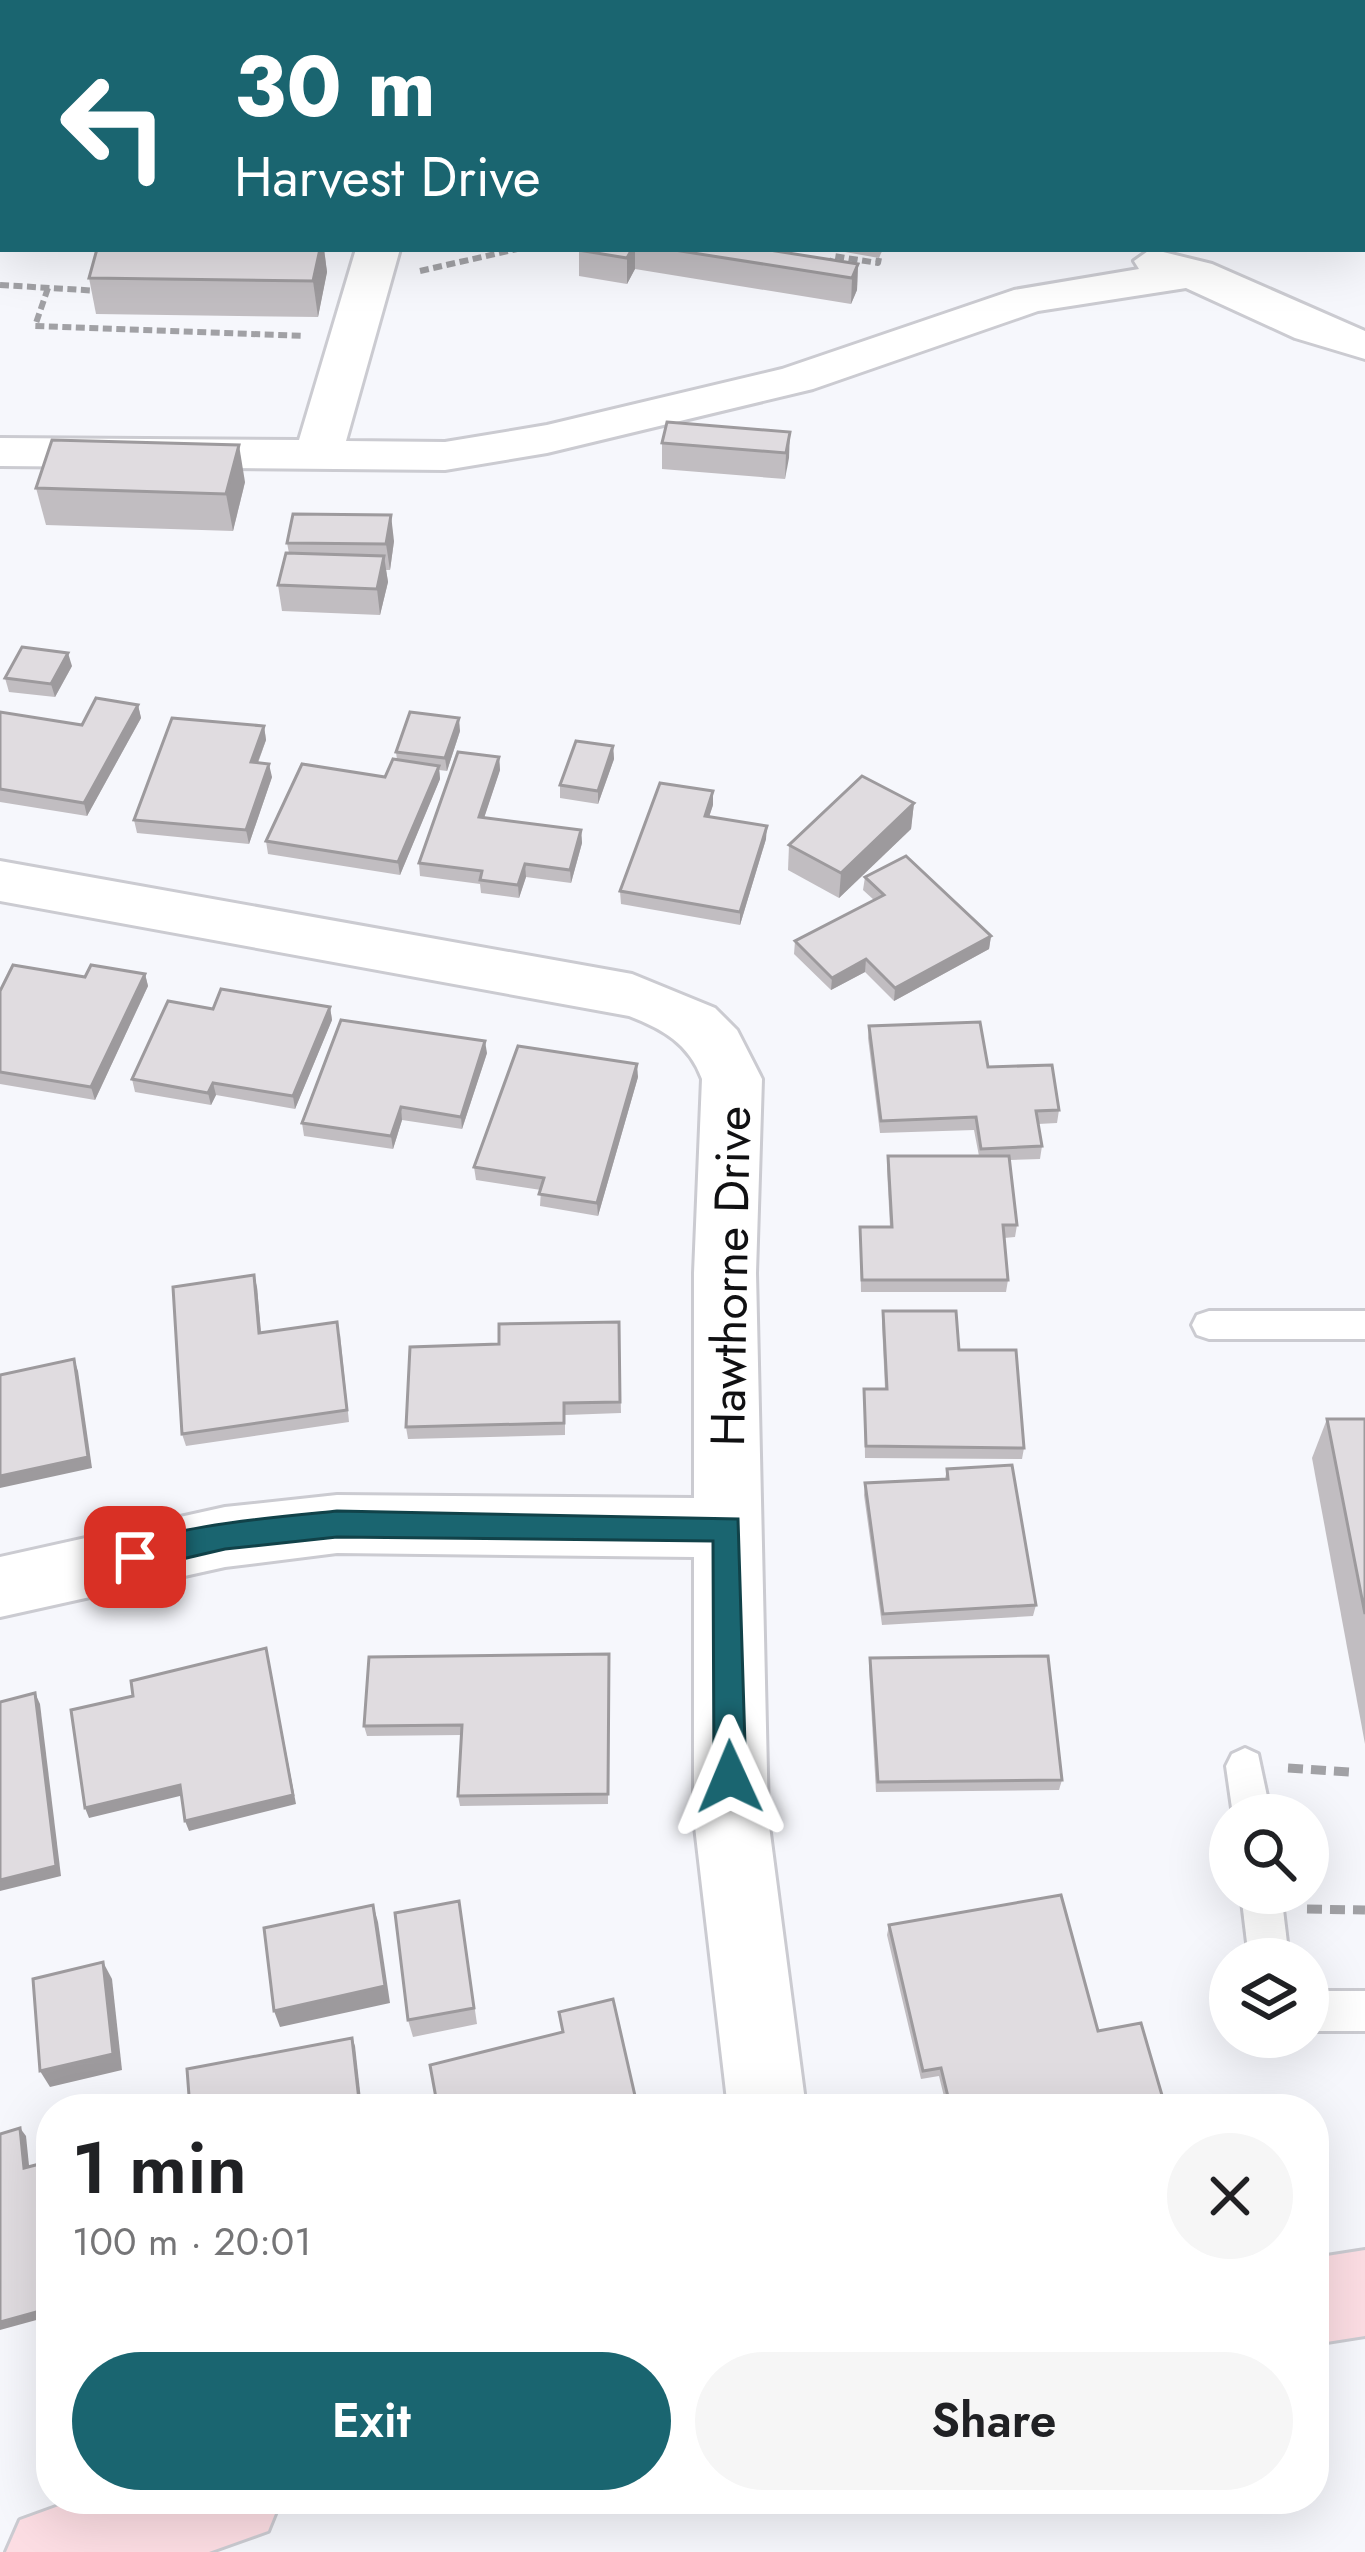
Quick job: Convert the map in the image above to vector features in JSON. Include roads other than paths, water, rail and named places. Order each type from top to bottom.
[{"type":"street","points":[[1130,252],[1196,273],[1313,331],[1365,345]]},
{"type":"street","points":[[318,455],[372,266]]},
{"type":"street","points":[[0,452],[445,456],[548,439],[797,379],[1030,298],[1196,273]]},
{"type":"street","name":"Hawthorne Drive","points":[[0,881],[632,995],[674,1007],[702,1025],[723,1051],[732,1079],[725,1273],[730,1818],[764,2094]]},
{"type":"street","points":[[0,1587],[225,1537],[337,1524],[728,1528]]},
{"type":"street","points":[[1329,2299],[1365,2293]]},
{"type":"street","points":[[52,2552],[184,2514]]},
{"type":"lane","points":[[1209,1325],[1365,1325]]},
{"type":"lane","points":[[1245,1766],[1249,1794]]},
{"type":"lane","points":[[1329,2012],[1365,2011]]}]
